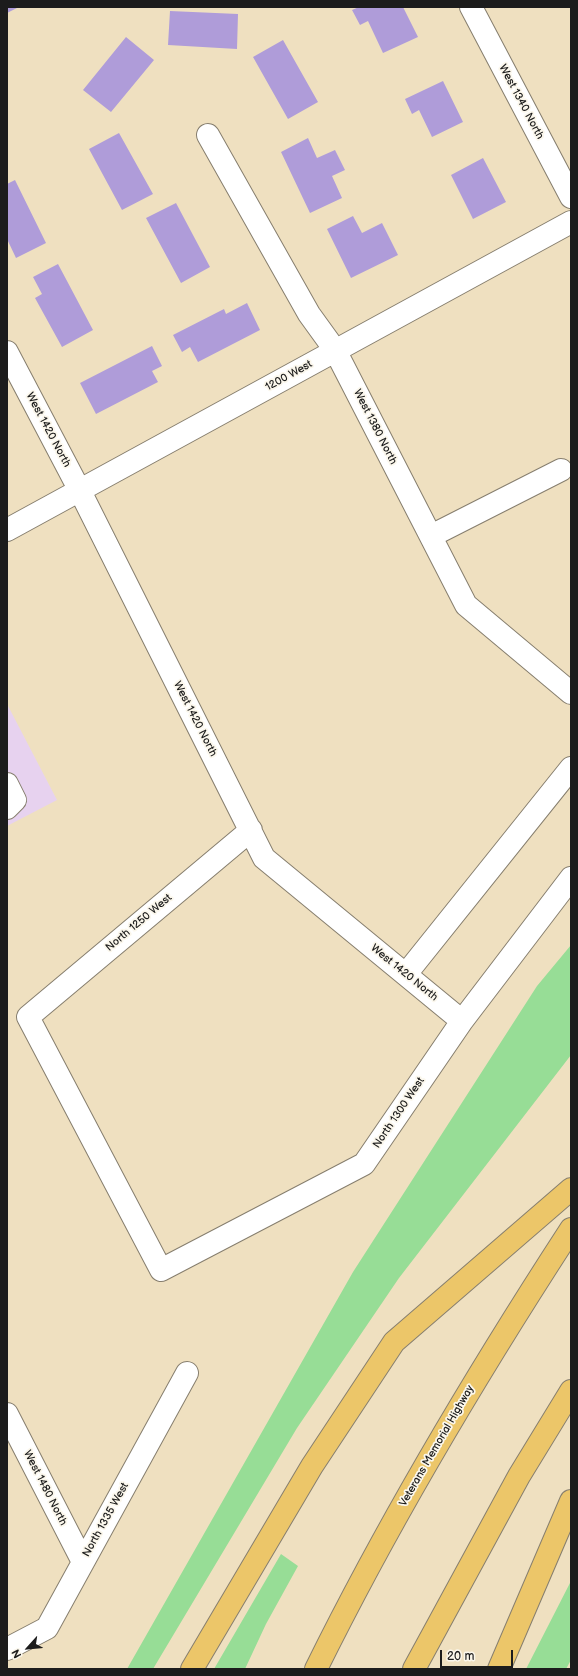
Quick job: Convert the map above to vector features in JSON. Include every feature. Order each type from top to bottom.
[{"type":"highway","points":[[192,1669],[312,1466],[394,1342],[571,1189]]},
{"type":"highway","name":"Veterans Memorial Highway","points":[[316,1669],[364,1576],[440,1440],[485,1363],[571,1229]]},
{"type":"highway","points":[[414,1669],[520,1476],[571,1391]]},
{"type":"highway","points":[[499,1669],[571,1501]]},
{"type":"street","name":"West 1340 North","points":[[471,7],[571,197]]},
{"type":"street","name":"West 1380 North","points":[[208,136],[309,314],[335,350],[466,604],[571,693]]},
{"type":"street","name":"1200 West","points":[[7,530],[571,222]]},
{"type":"street","name":"West 1420 North","points":[[7,352],[80,491],[264,858],[462,1021]]},
{"type":"street","points":[[431,536],[561,470]]},
{"type":"street","points":[[406,974],[571,768]]},
{"type":"street","points":[[7,784],[15,800],[7,808]]},
{"type":"street","name":"North 1250 West","points":[[161,1270],[28,1016],[251,830]]},
{"type":"street","name":"North 1300 West","points":[[161,1270],[364,1164],[462,1021],[571,878]]},
{"type":"street","name":"North 1335 West","points":[[7,1649],[47,1628],[187,1373]]},
{"type":"street","name":"West 1480 North","points":[[7,1414],[83,1562]]},
{"type":"shaded area","points":[[7,704],[57,800],[7,826]]},
{"type":"green space","points":[[571,945],[571,1055],[399,1278],[297,1428],[153,1669],[127,1669],[353,1272],[537,986]]},
{"type":"green space","points":[[281,1554],[298,1566],[266,1624],[245,1669],[214,1669]]},
{"type":"green space","points":[[571,1581],[571,1660],[566,1669],[526,1669]]},
{"type":"building","points":[[7,7],[19,7],[7,13]]},
{"type":"building","points":[[359,7],[403,7],[418,37],[383,53],[368,21],[360,25],[352,10]]},
{"type":"building","points":[[170,11],[238,14],[237,49],[168,45]]},
{"type":"building","points":[[126,37],[154,60],[111,112],[83,90]]},
{"type":"building","points":[[283,40],[318,102],[288,119],[253,57]]},
{"type":"building","points":[[443,81],[463,122],[432,137],[419,110],[412,114],[405,99]]},
{"type":"building","points":[[119,133],[153,194],[122,210],[89,149]]},
{"type":"building","points":[[308,138],[317,158],[335,150],[345,170],[332,176],[342,198],[310,213],[281,152]]},
{"type":"building","points":[[483,158],[506,202],[473,219],[451,175]]},
{"type":"building","points":[[15,180],[46,243],[16,258],[7,239],[7,184]]},
{"type":"building","points":[[176,203],[210,267],[181,283],[146,218]]},
{"type":"building","points":[[353,216],[362,233],[382,223],[398,255],[351,278],[327,229]]},
{"type":"building","points":[[58,264],[93,330],[62,347],[35,298],[42,294],[33,277]]},
{"type":"building","points":[[247,303],[260,330],[198,362],[190,347],[182,352],[173,335],[224,309],[226,314]]},
{"type":"building","points":[[152,346],[162,366],[152,371],[158,382],[96,414],[80,383]]}]
